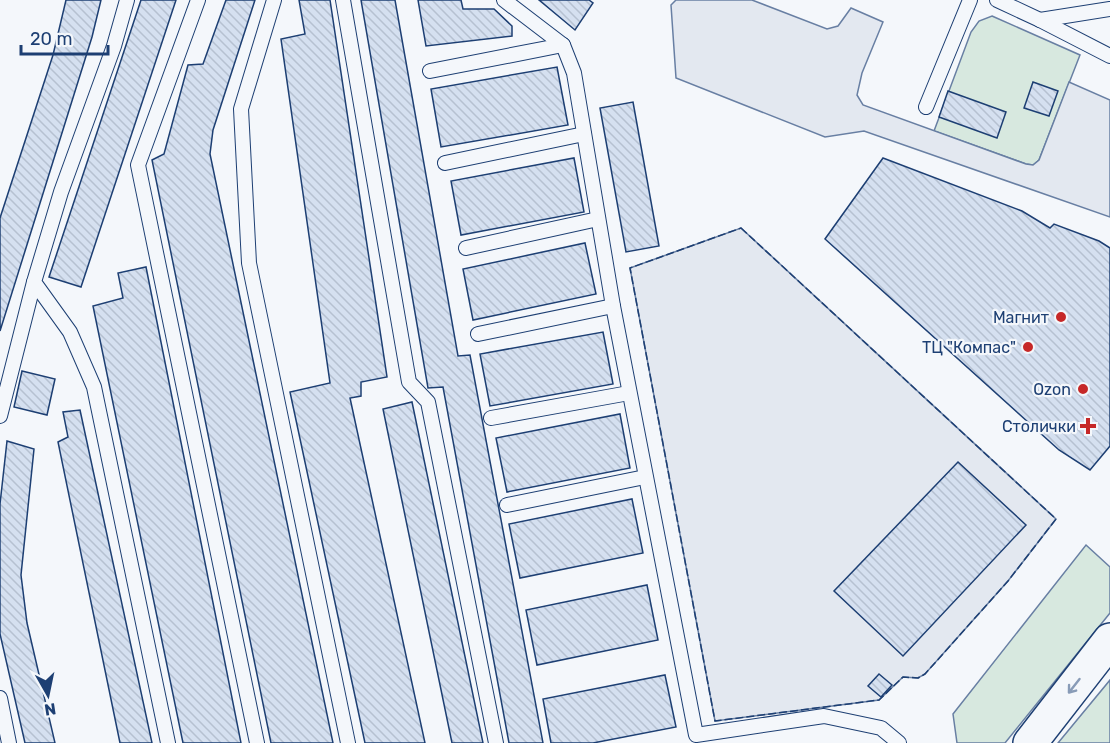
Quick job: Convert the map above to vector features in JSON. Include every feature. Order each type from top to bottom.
[{"type":"main road","points":[[1030,743],[1110,640]]},
{"type":"lane","points":[[0,416],[34,282],[61,192],[114,46],[127,0]]},
{"type":"lane","points":[[198,0],[138,165],[257,743]]},
{"type":"lane","points":[[274,0],[241,109],[249,263],[348,743]]},
{"type":"lane","points":[[343,0],[409,382],[428,402],[496,743]]},
{"type":"lane","points":[[504,0],[563,45],[574,73],[629,393],[696,735],[824,716],[880,728],[899,743]]},
{"type":"lane","points":[[926,107],[970,0]]},
{"type":"lane","points":[[997,0],[1110,57]]},
{"type":"lane","points":[[1040,20],[1110,9]]},
{"type":"lane","points":[[430,71],[563,45]]},
{"type":"lane","points":[[445,163],[584,134]]},
{"type":"lane","points":[[466,248],[598,219]]},
{"type":"lane","points":[[34,282],[70,332],[94,387],[168,743]]},
{"type":"lane","points":[[478,334],[613,306]]},
{"type":"lane","points":[[491,418],[629,393]]},
{"type":"lane","points":[[507,505],[645,477]]},
{"type":"lane","points":[[0,698],[9,743]]},
{"type":"shaded area","points":[[676,0],[752,0],[827,29],[838,26],[851,8],[883,22],[862,73],[857,95],[863,105],[1026,164],[1033,165],[1039,160],[1069,82],[1110,100],[1110,217],[864,131],[825,137],[676,78],[671,5]]},
{"type":"shaded area","points":[[992,16],[1080,55],[1039,160],[1033,165],[934,131],[971,32],[979,21]]},
{"type":"shaded area","points":[[741,228],[1056,519],[1008,581],[925,674],[918,678],[903,677],[879,700],[715,721],[630,268]]},
{"type":"shaded area","points":[[1086,545],[1110,567],[1110,613],[1005,743],[957,743],[953,714]]},
{"type":"shaded area","points":[[1110,680],[1110,743],[1058,743]]},
{"type":"building","points":[[66,0],[101,0],[92,37],[0,331],[0,218],[53,55]]},
{"type":"building","points":[[141,0],[176,0],[81,287],[49,277]]},
{"type":"building","points":[[226,0],[255,0],[213,130],[210,154],[333,743],[271,743],[152,160],[164,154],[188,65],[203,64]]},
{"type":"building","points":[[299,0],[330,0],[387,377],[361,382],[361,396],[350,398],[425,743],[365,743],[290,392],[330,383],[281,39],[305,34]]},
{"type":"building","points":[[361,0],[395,0],[458,356],[470,355],[543,743],[509,743],[443,387],[428,388]]},
{"type":"building","points":[[418,0],[461,0],[463,9],[494,9],[512,26],[512,36],[426,46]]},
{"type":"building","points":[[539,0],[589,0],[593,3],[575,30]]},
{"type":"building","points":[[557,67],[568,125],[441,147],[431,89]]},
{"type":"building","points":[[1033,82],[1058,91],[1049,116],[1024,108]]},
{"type":"building","points":[[948,91],[1006,112],[997,138],[939,117]]},
{"type":"building","points":[[633,102],[659,246],[626,252],[600,108]]},
{"type":"building","points":[[574,158],[584,212],[461,235],[451,181]]},
{"type":"building","name":"ТЦ \"Компас\"","points":[[883,158],[1022,211],[1050,228],[1054,224],[1099,241],[1110,248],[1110,446],[1090,470],[1059,450],[825,239]]},
{"type":"building","points":[[585,243],[596,294],[473,320],[463,269]]},
{"type":"building","points":[[146,267],[241,743],[183,743],[93,306],[123,298],[118,273]]},
{"type":"building","points":[[603,332],[613,384],[490,406],[480,354]]},
{"type":"building","points":[[22,371],[55,379],[47,415],[14,407]]},
{"type":"building","points":[[412,402],[483,743],[452,743],[383,409]]},
{"type":"building","points":[[80,410],[152,743],[120,743],[58,442],[68,437],[63,412]]},
{"type":"building","points":[[620,414],[630,468],[507,492],[496,438]]},
{"type":"building","points":[[7,441],[34,449],[21,575],[27,623],[55,743],[25,743],[0,634],[0,504]]},
{"type":"building","points":[[958,462],[1026,525],[903,656],[834,591]]},
{"type":"building","points":[[632,499],[643,553],[520,578],[509,524]]},
{"type":"building","points":[[647,585],[658,640],[537,665],[526,610]]},
{"type":"building","points":[[879,674],[892,685],[881,697],[868,686]]},
{"type":"building","points":[[665,675],[676,727],[593,743],[551,743],[543,699]]},
{"type":"fence","points":[[741,228],[1056,519],[1008,581],[925,674],[918,678],[903,677],[879,700],[715,721],[630,268],[741,228]]},
{"type":"place","name":"Магнит","points":[[1061,317]]},
{"type":"place","name":"ТЦ \"Компас\"","points":[[1028,347]]},
{"type":"place","name":"Ozon","points":[[1083,389]]},
{"type":"place","name":"Столички","points":[[1088,426]]}]
